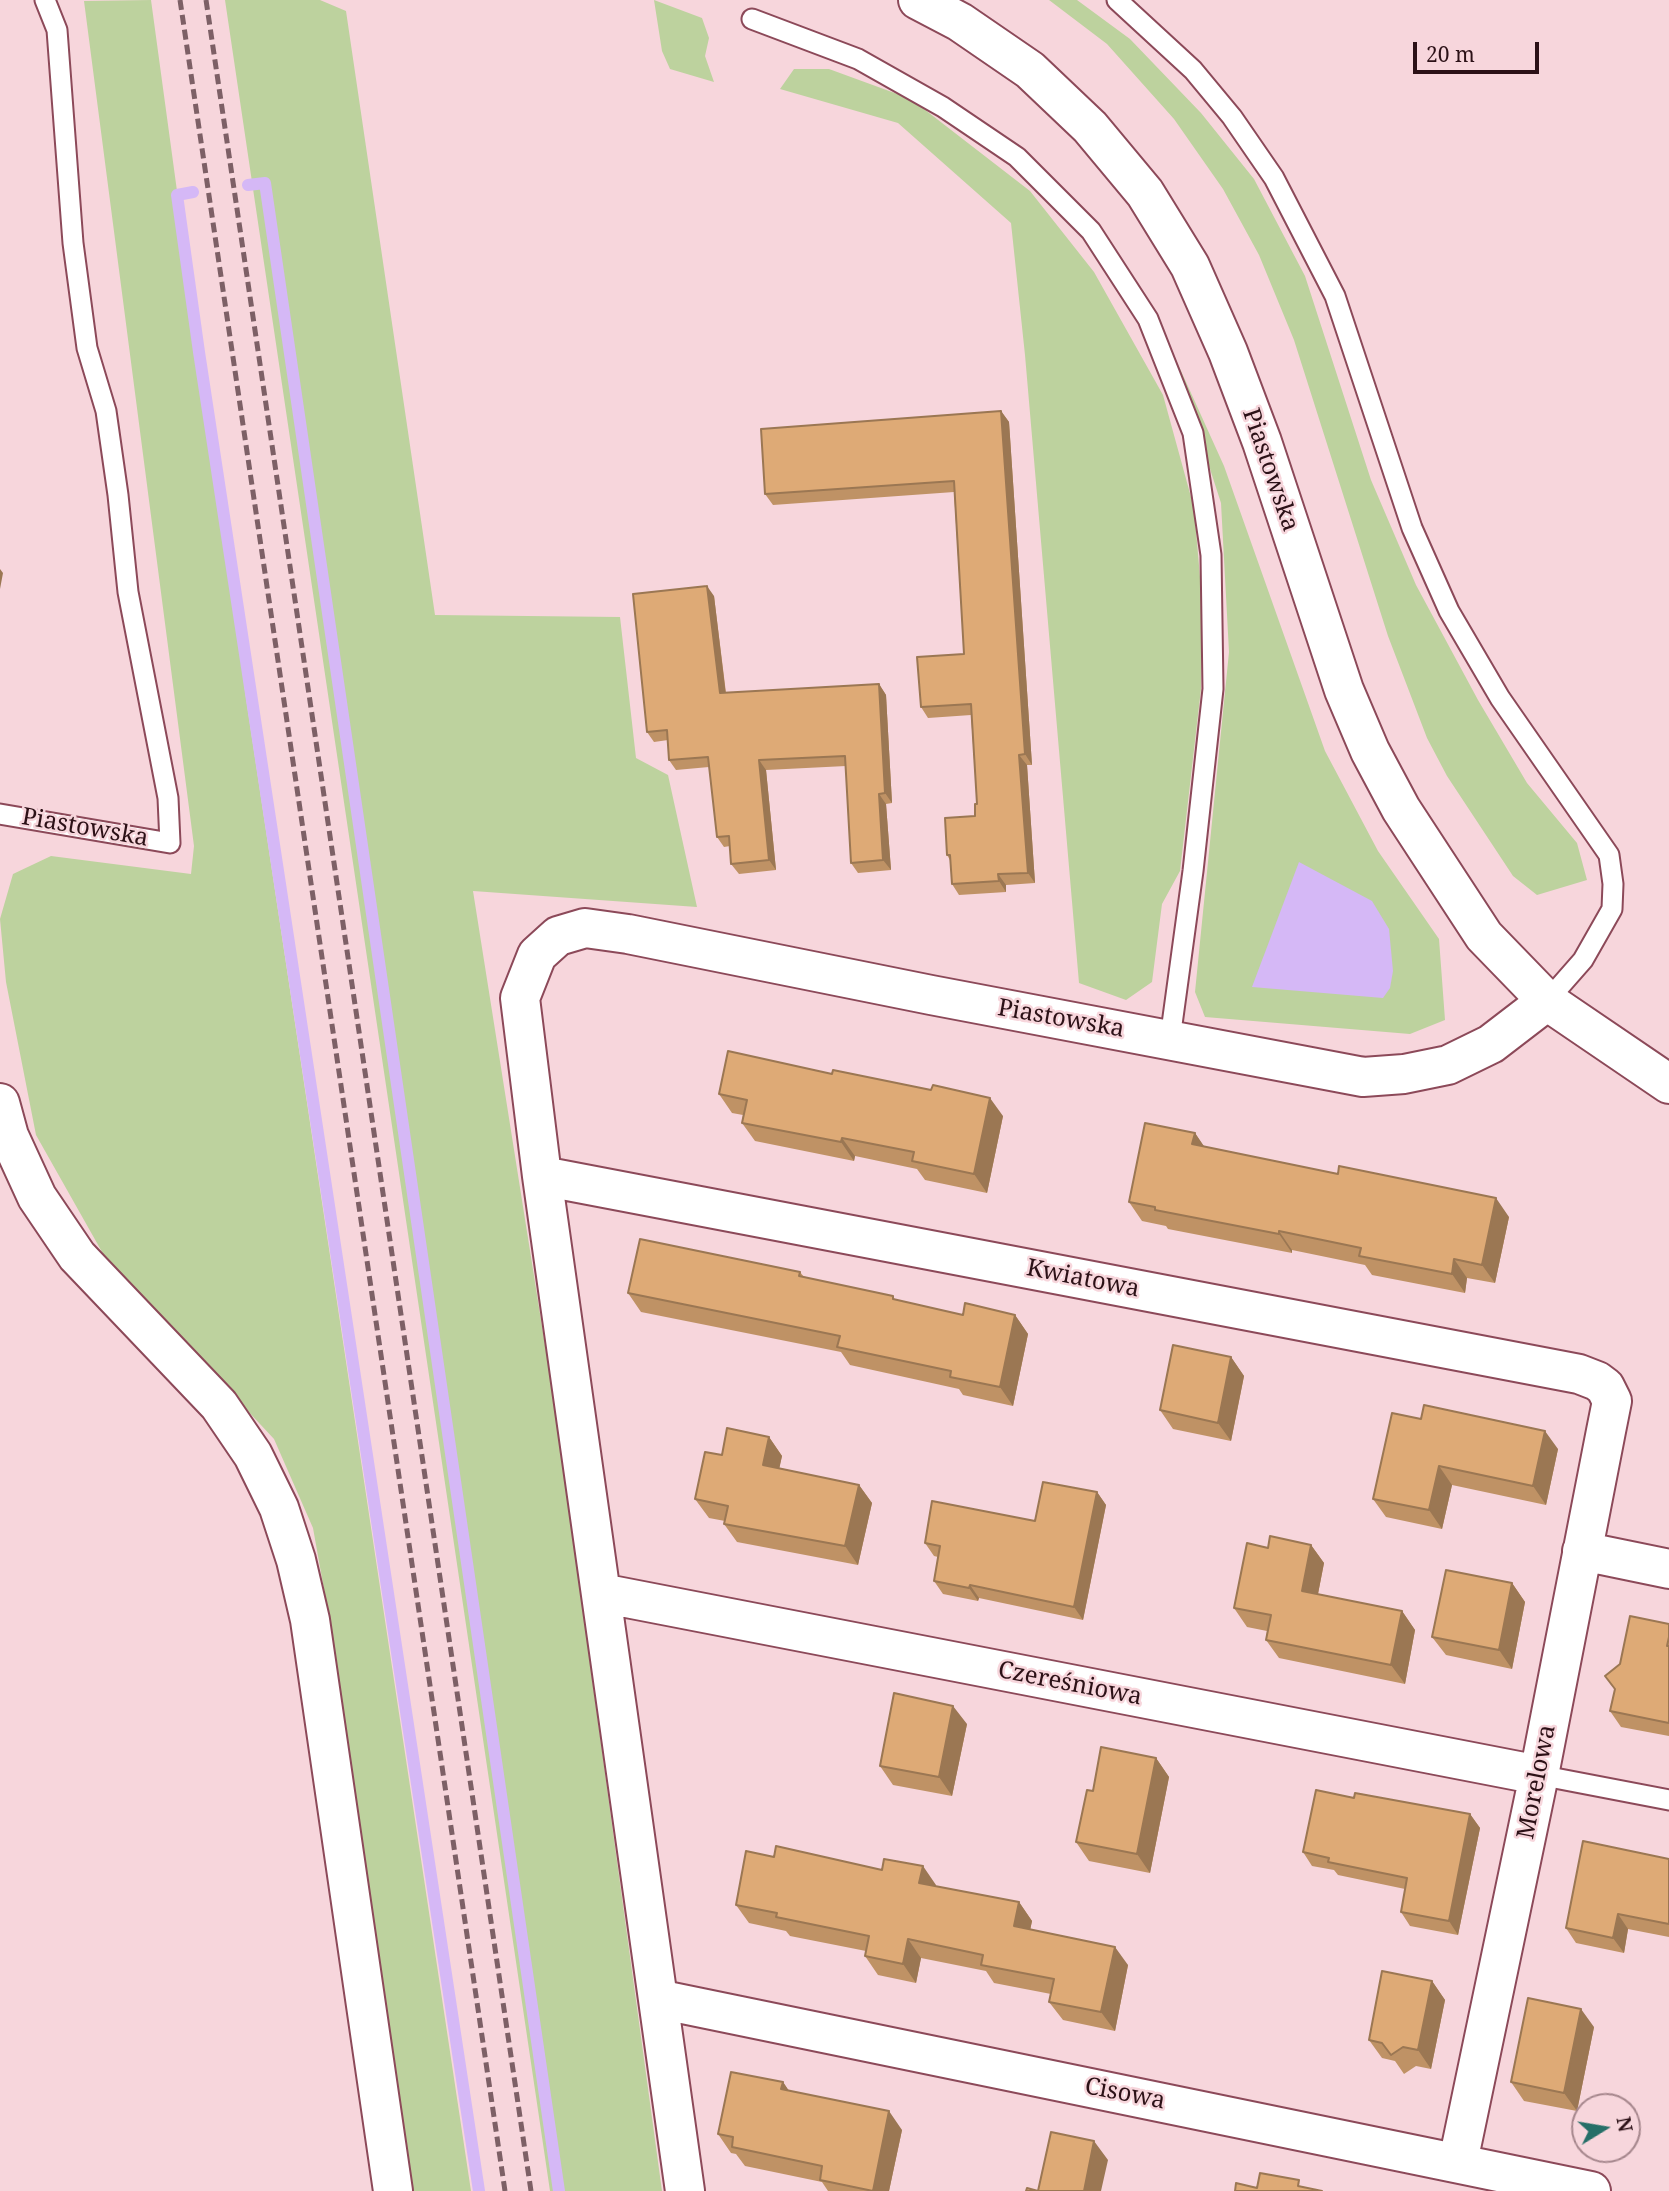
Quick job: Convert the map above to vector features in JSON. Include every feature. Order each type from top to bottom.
[{"type":"street","name":"Piastowska","points":[[918,0],[960,22],[1030,70],[1090,127],[1146,193],[1190,266],[1228,352],[1262,442],[1344,690],[1370,751],[1401,809],[1483,936],[1548,1001],[1669,1084]]},
{"type":"street","name":"Piastowska","points":[[542,1176],[520,998],[537,955],[558,936],[585,928],[628,934],[1363,1077],[1404,1074],[1448,1065],[1491,1044],[1548,1001]]},
{"type":"street","points":[[0,1103],[9,1136],[43,1207],[77,1256],[219,1405],[253,1455],[279,1508],[296,1560],[310,1620],[393,2191]]},
{"type":"street","name":"Kwiatowa","points":[[542,1176],[1579,1374],[1605,1387],[1612,1401]]},
{"type":"street","points":[[542,1176],[685,2191]]},
{"type":"street","name":"Morelowa","points":[[1458,2162],[1539,1775],[1612,1401]]},
{"type":"street","points":[[1582,1551],[1669,1569]]},
{"type":"street","name":"Czereśniowa","points":[[601,1593],[1539,1775]]},
{"type":"street","name":"Cisowa","points":[[658,2000],[1591,2191]]},
{"type":"lane","points":[[45,0],[57,30]]},
{"type":"lane","points":[[57,30],[62,0]]},
{"type":"lane","points":[[1117,0],[1193,71],[1232,117],[1274,178],[1335,296],[1412,528],[1449,611],[1500,698],[1609,855],[1613,884],[1612,909],[1583,960],[1548,1001]]},
{"type":"lane","points":[[752,19],[858,59],[943,107],[1017,157],[1091,231],[1148,319],[1193,433],[1212,555],[1213,689],[1193,871],[1170,1039]]},
{"type":"lane","name":"Piastowska","points":[[0,814],[170,842],[168,798],[128,592],[106,411],[87,348],[73,243],[57,30]]},
{"type":"lane","points":[[1539,1775],[1669,1800]]},
{"type":"green space","points":[[151,0],[246,698],[471,2191],[413,2191],[332,1634],[313,1528],[274,1439],[106,1259],[36,1135],[6,982],[0,919],[13,874],[51,856],[191,874],[194,846],[84,1]]},
{"type":"green space","points":[[225,0],[320,0],[346,11],[435,615],[620,617],[636,758],[668,775],[697,907],[473,891],[557,1421],[662,2191],[550,2191]]},
{"type":"green space","points":[[654,0],[702,18],[709,38],[705,56],[714,82],[670,69],[662,51]]},
{"type":"green space","points":[[1049,0],[1077,0],[1130,39],[1201,113],[1254,179],[1305,276],[1371,480],[1416,585],[1478,700],[1527,783],[1577,843],[1587,880],[1537,895],[1513,876],[1447,776],[1427,738],[1388,636],[1294,340],[1259,255],[1223,189],[1174,119],[1107,44]]},
{"type":"green space","points":[[794,69],[829,69],[911,99],[1030,191],[1094,272],[1163,395],[1194,508],[1202,600],[1201,689],[1180,871],[1162,904],[1152,982],[1126,1000],[1079,983],[1025,355],[1011,223],[898,123],[780,89]]},
{"type":"green space","points":[[1172,351],[1224,466],[1325,751],[1378,851],[1439,939],[1445,1020],[1410,1034],[1205,1017],[1195,992],[1229,652],[1221,503]]},
{"type":"shaded area","points":[[1299,862],[1372,901],[1389,929],[1393,971],[1390,988],[1383,998],[1252,987]]},
{"type":"building","points":[[1001,411],[1025,754],[1019,755],[1028,873],[998,874],[999,881],[952,884],[945,818],[975,816],[977,804],[971,704],[921,707],[917,657],[964,654],[954,481],[765,494],[761,429]]},
{"type":"building","points":[[707,586],[720,693],[879,684],[885,793],[879,794],[883,860],[851,863],[845,756],[759,760],[769,860],[731,864],[729,836],[717,837],[708,757],[669,760],[667,730],[647,732],[633,594]]},
{"type":"building","points":[[728,1051],[832,1074],[833,1070],[931,1090],[933,1085],[990,1098],[974,1174],[912,1161],[914,1152],[842,1138],[841,1142],[742,1123],[747,1100],[719,1094]]},
{"type":"building","points":[[1145,1123],[1195,1133],[1192,1144],[1338,1174],[1339,1166],[1496,1198],[1482,1265],[1454,1259],[1452,1274],[1359,1256],[1361,1248],[1155,1210],[1155,1207],[1129,1202]]},
{"type":"building","points":[[640,1239],[800,1272],[799,1276],[893,1296],[893,1299],[963,1315],[965,1303],[1015,1315],[1000,1387],[950,1377],[951,1371],[837,1347],[840,1336],[628,1293]]},
{"type":"building","points":[[1173,1345],[1231,1357],[1218,1423],[1160,1410]]},
{"type":"building","points":[[1424,1405],[1545,1431],[1533,1486],[1439,1466],[1429,1510],[1373,1499],[1392,1413],[1421,1419]]},
{"type":"building","points":[[727,1428],[769,1437],[763,1465],[859,1485],[845,1546],[724,1524],[728,1506],[695,1499],[705,1452],[722,1455]]},
{"type":"building","points":[[1043,1482],[1097,1492],[1074,1607],[970,1585],[969,1588],[934,1581],[940,1546],[925,1543],[932,1501],[1035,1521]]},
{"type":"building","points":[[1270,1536],[1311,1545],[1302,1591],[1402,1611],[1391,1665],[1266,1640],[1271,1615],[1234,1608],[1247,1543],[1268,1548]]},
{"type":"building","points":[[1446,1570],[1512,1583],[1499,1650],[1432,1637]]},
{"type":"building","points":[[1630,1616],[1669,1624],[1669,1723],[1610,1711],[1615,1689],[1605,1676],[1620,1664]]},
{"type":"building","points":[[894,1693],[953,1706],[939,1777],[880,1766]]},
{"type":"building","points":[[1101,1747],[1156,1758],[1137,1854],[1076,1842],[1087,1790],[1093,1791]]},
{"type":"building","points":[[1316,1790],[1354,1798],[1355,1793],[1470,1814],[1449,1921],[1401,1912],[1407,1878],[1328,1862],[1329,1858],[1303,1852]]},
{"type":"building","points":[[1583,1841],[1669,1859],[1669,1924],[1618,1914],[1613,1938],[1566,1928]]},
{"type":"building","points":[[776,1846],[882,1870],[884,1859],[923,1866],[919,1883],[1019,1902],[1014,1926],[1115,1947],[1101,2012],[1049,2002],[1054,1979],[981,1965],[983,1955],[908,1939],[903,1964],[865,1956],[869,1936],[776,1917],[777,1913],[736,1905],[746,1851],[774,1857]]},
{"type":"building","points":[[1382,1971],[1432,1981],[1418,2050],[1403,2047],[1391,2055],[1382,2043],[1369,2040]]},
{"type":"building","points":[[1528,1998],[1581,2009],[1564,2093],[1511,2082]]},
{"type":"building","points":[[731,2072],[783,2082],[781,2089],[889,2111],[873,2191],[820,2180],[822,2166],[732,2147],[733,2137],[718,2134]]},
{"type":"building","points":[[1051,2132],[1094,2141],[1084,2191],[1038,2191]]},
{"type":"building","points":[[1260,2173],[1299,2180],[1298,2186],[1322,2191],[1235,2191],[1236,2183],[1257,2188]]},
{"type":"waterway","points":[[248,185],[265,183],[559,2191]]},
{"type":"waterway","points":[[193,192],[177,195],[199,352],[479,2191]]},
{"type":"railway","points":[[180,0],[505,2191]]},
{"type":"railway","points":[[206,0],[531,2191]]}]
